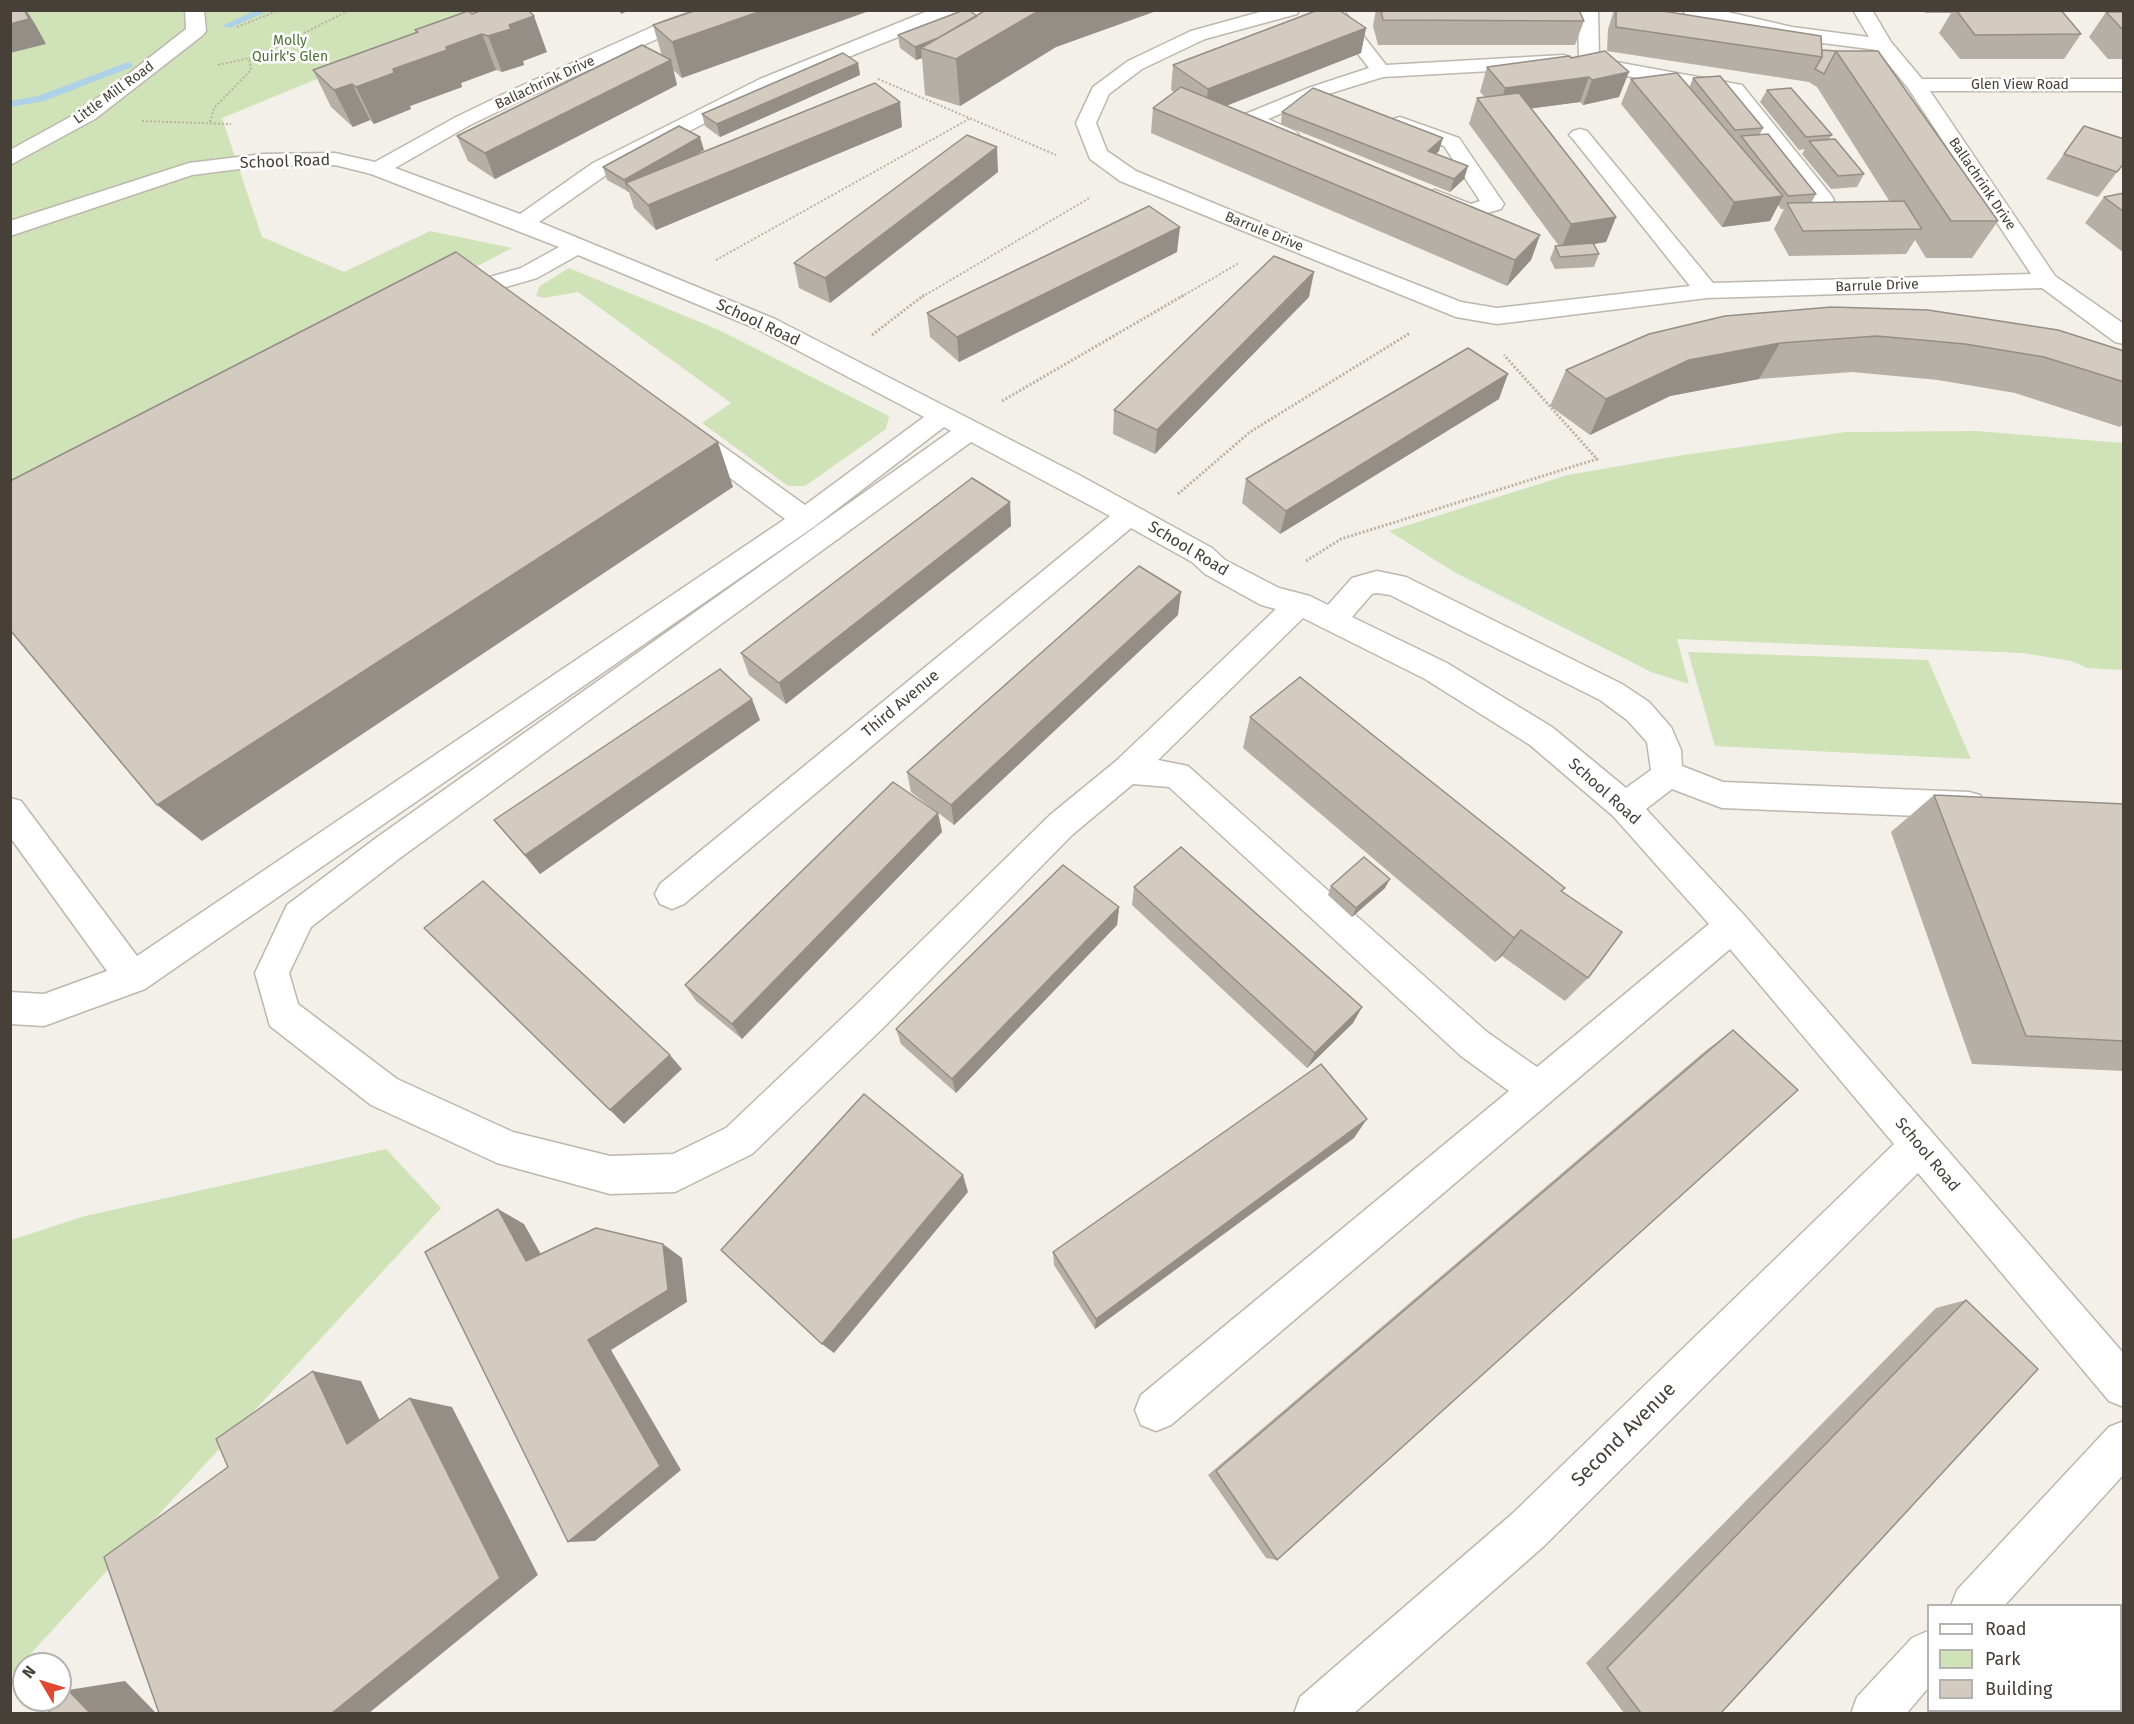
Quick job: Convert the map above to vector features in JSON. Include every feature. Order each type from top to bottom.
[{"type":"street","name":"Little Mill Road","points":[[10,159],[88,115],[155,65],[196,31],[194,10]]},
{"type":"street","name":"Ballachrink Drive","points":[[378,169],[463,121],[519,94],[670,26],[717,10]]},
{"type":"street","points":[[522,223],[601,168],[767,83],[948,10]]},
{"type":"street","name":"Barrule Drive","points":[[1290,10],[1198,35],[1135,65],[1100,91],[1086,123],[1098,154],[1128,176],[1280,238],[1458,309],[1497,316],[1707,291],[2046,281]]},
{"type":"street","points":[[1333,10],[1381,71]]},
{"type":"street","points":[[1588,10],[1589,59]]},
{"type":"street","points":[[1692,10],[1792,33],[1882,45]]},
{"type":"street","name":"Ballachrink Drive","points":[[1862,10],[1882,45],[1916,85],[2046,281],[2124,336]]},
{"type":"street","points":[[1305,142],[1250,119],[1318,91],[1381,71],[1589,59],[1599,65],[1735,89],[1823,200]]},
{"type":"street","name":"Glen View Road","points":[[1916,85],[2124,85]]},
{"type":"street","points":[[1318,91],[1351,104]]},
{"type":"street","points":[[1385,117],[1452,142],[1493,204],[1470,211],[1415,188]]},
{"type":"street","points":[[1580,135],[1707,291]]},
{"type":"street","name":"School Road","points":[[10,229],[189,169],[263,160],[335,159],[378,169],[522,223],[766,324],[1130,515],[1202,555],[1215,567],[1271,597],[1300,604],[1437,671],[1541,736],[1624,806],[1732,926],[2124,1386]]},
{"type":"street","points":[[431,314],[484,286],[529,273],[577,246]]},
{"type":"street","points":[[484,286],[512,307]]},
{"type":"street","points":[[663,416],[805,519]]},
{"type":"street","points":[[10,1008],[44,1010],[133,978],[805,519],[956,423]]},
{"type":"street","points":[[956,423],[299,916],[272,973],[283,1014],[384,1092],[510,1150],[610,1176],[675,1173],[740,1141],[871,1015],[1061,825],[1127,770],[1300,604]]},
{"type":"street","name":"Third Avenue","points":[[672,894],[1130,515]]},
{"type":"street","points":[[1332,620],[1362,586],[1377,582],[1396,585],[1611,692],[1638,711],[1660,736],[1665,750],[1667,774],[1653,788],[1624,806]]},
{"type":"street","points":[[1127,770],[1177,775],[1474,1044],[1538,1090]]},
{"type":"street","points":[[1667,774],[1722,795],[2004,807]]},
{"type":"street","points":[[10,811],[133,978]]},
{"type":"street","points":[[1156,1410],[1732,926]]},
{"type":"street","name":"Second Avenue","points":[[1317,1713],[1528,1530],[1920,1145]]},
{"type":"street","points":[[1974,1604],[2124,1442]]},
{"type":"street","points":[[1874,1713],[1927,1656]]},
{"type":"path","points":[[155,65],[202,69],[249,58],[350,10]]},
{"type":"path","points":[[838,55],[884,83],[1055,155],[1128,176]]},
{"type":"path","points":[[210,122],[214,108],[251,70],[249,58]]},
{"type":"path","points":[[715,261],[970,119]]},
{"type":"path","points":[[870,336],[933,288],[1128,176]]},
{"type":"path","points":[[998,403],[1280,238]]},
{"type":"path","points":[[1175,497],[1250,432],[1458,309],[1597,459],[1341,539],[1305,562]]},
{"type":"green space","name":"Molly Quirk's Glen","points":[[11,11],[483,11],[222,118],[262,237],[344,272],[430,231],[512,248],[302,357],[11,516]]},
{"type":"green space","points":[[569,268],[719,330],[889,416],[886,429],[805,486],[788,486],[702,423],[731,403],[578,292],[544,298],[536,296],[540,286]]},
{"type":"green space","points":[[1977,431],[2123,443],[2123,670],[2087,668],[2071,661],[2023,653],[1677,639],[1689,684],[1651,672],[1454,572],[1389,531],[1568,475],[1677,456],[1846,432]]},
{"type":"green space","points":[[1688,652],[1928,660],[1971,759],[1715,746]]},
{"type":"green space","points":[[386,1149],[441,1208],[32,1652],[12,1652],[11,1675],[11,1240],[85,1216]]},
{"type":"building","points":[[10,10],[24,10],[29,19],[10,24]]},
{"type":"building","points":[[482,10],[528,10],[534,16],[509,25],[511,29],[488,36],[482,34],[446,47],[447,50],[393,69],[394,73],[356,87],[352,84],[334,90],[313,70],[418,32],[415,30],[468,11],[472,14]]},
{"type":"building","points":[[697,10],[764,10],[672,42],[653,25]]},
{"type":"building","points":[[969,10],[977,16],[938,38],[915,47],[898,35]]},
{"type":"building","points":[[986,10],[1040,10],[956,59],[921,48]]},
{"type":"building","points":[[1318,10],[1339,10],[1366,28],[1208,89],[1173,65]]},
{"type":"building","points":[[1381,10],[1579,10],[1584,21],[1383,20]]},
{"type":"building","points":[[1616,10],[1656,10],[1821,36],[1822,57],[1616,27]]},
{"type":"building","points":[[1956,10],[2061,10],[2081,34],[1975,35]]},
{"type":"building","points":[[2106,12],[2124,12],[2124,31]]},
{"type":"building","points":[[642,45],[671,60],[485,153],[457,136]]},
{"type":"building","points":[[1822,50],[1836,51],[1824,74],[1815,69],[1822,57]]},
{"type":"building","points":[[1605,51],[1629,72],[1592,80],[1589,77],[1505,88],[1487,67],[1569,56],[1571,58]]},
{"type":"building","points":[[1836,51],[1878,51],[1998,221],[1951,221]]},
{"type":"building","points":[[843,53],[858,63],[717,124],[702,114]]},
{"type":"building","points":[[1677,73],[1783,196],[1734,202],[1631,79]]},
{"type":"building","points":[[1720,76],[1763,128],[1735,130],[1693,78]]},
{"type":"building","points":[[875,83],[900,102],[648,205],[626,183]]},
{"type":"building","points":[[1181,87],[1540,235],[1515,260],[1153,108]]},
{"type":"building","points":[[1313,88],[1443,138],[1428,151],[1468,166],[1454,179],[1282,112]]},
{"type":"building","points":[[1791,88],[1832,135],[1806,137],[1767,90]]},
{"type":"building","points":[[1519,93],[1616,217],[1571,224],[1477,98]]},
{"type":"building","points":[[679,126],[700,137],[624,180],[603,167]]},
{"type":"building","points":[[2084,126],[2124,139],[2124,163],[2117,172],[2064,154]]},
{"type":"building","points":[[1768,134],[1816,194],[1788,196],[1741,136]]},
{"type":"building","points":[[967,135],[997,147],[825,278],[794,263]]},
{"type":"building","points":[[1835,139],[1864,174],[1838,176],[1809,141]]},
{"type":"building","points":[[2124,193],[2124,212],[2104,197]]},
{"type":"building","points":[[1904,201],[1922,229],[1803,231],[1787,203]]},
{"type":"building","points":[[1149,206],[1180,227],[957,337],[927,313]]},
{"type":"building","points":[[1593,243],[1599,254],[1560,257],[1555,246]]},
{"type":"building","points":[[456,252],[718,442],[157,805],[10,630],[10,481]]},
{"type":"building","points":[[1274,256],[1314,272],[1157,430],[1114,410]]},
{"type":"building","points":[[1832,307],[1928,310],[2058,330],[2124,351],[2124,382],[2044,357],[1965,344],[1877,336],[1780,343],[1689,360],[1606,399],[1566,370],[1649,334],[1725,316]]},
{"type":"building","points":[[1468,348],[1508,374],[1286,511],[1246,479]]},
{"type":"building","points":[[972,478],[1010,502],[779,683],[741,653]]},
{"type":"building","points":[[1139,566],[1181,592],[951,805],[907,772]]},
{"type":"building","points":[[720,669],[752,699],[525,855],[494,820]]},
{"type":"building","points":[[1300,677],[1565,888],[1561,891],[1622,932],[1588,978],[1521,930],[1514,938],[1250,717]]},
{"type":"building","points":[[893,782],[938,813],[732,1024],[685,985]]},
{"type":"building","points":[[1934,795],[2124,804],[2124,1041],[2026,1036]]},
{"type":"building","points":[[1181,847],[1362,1007],[1315,1053],[1134,887]]},
{"type":"building","points":[[1364,857],[1390,879],[1356,908],[1331,886]]},
{"type":"building","points":[[1063,865],[1119,907],[952,1079],[896,1029]]},
{"type":"building","points":[[483,881],[670,1055],[610,1110],[424,928]]},
{"type":"building","points":[[1733,1030],[1798,1090],[1277,1560],[1216,1471]]},
{"type":"building","points":[[1321,1064],[1367,1119],[1096,1319],[1053,1252]]},
{"type":"building","points":[[864,1094],[963,1175],[822,1344],[721,1250]]},
{"type":"building","points":[[498,1209],[526,1261],[596,1228],[663,1244],[668,1290],[588,1340],[660,1466],[568,1542],[425,1252]]},
{"type":"building","points":[[1966,1300],[2038,1369],[1721,1713],[1641,1713],[1607,1668]]},
{"type":"building","points":[[313,1371],[347,1444],[410,1398],[500,1578],[332,1713],[159,1713],[104,1557],[228,1467],[216,1439]]},
{"type":"building","points":[[72,1694],[90,1713],[48,1713],[72,1712]]},
{"type":"waterway","points":[[227,26],[266,10]]},
{"type":"waterway","points":[[10,104],[40,99],[128,65]]}]
